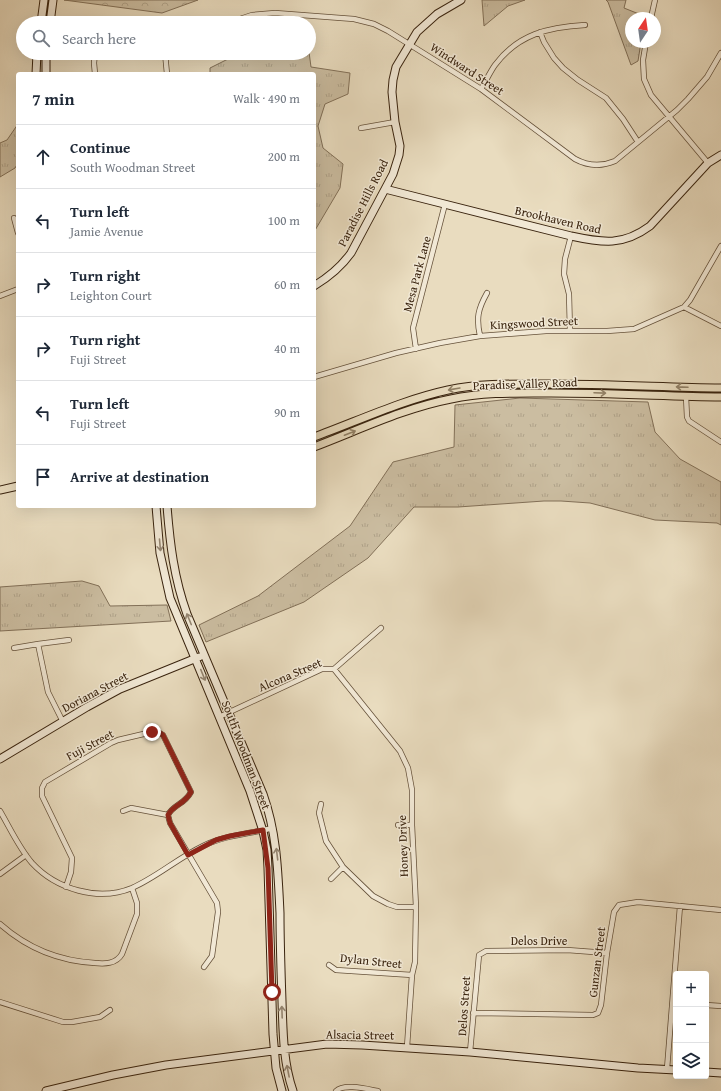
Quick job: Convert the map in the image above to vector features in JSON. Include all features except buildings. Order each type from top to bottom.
[{"type":"main road","points":[[42,16],[44,0]]},
{"type":"main road","points":[[51,16],[53,0]]},
{"type":"main road","name":"Paradise Hills Road","points":[[316,285],[343,264],[393,174],[399,155],[400,146],[392,98],[393,80],[399,60],[417,32],[426,22],[460,0]]},
{"type":"main road","points":[[36,72],[37,60]]},
{"type":"main road","points":[[46,60],[46,72]]},
{"type":"main road","name":"Brookhaven Road","points":[[385,188],[571,236],[610,242],[623,240],[640,233],[650,226],[708,163],[721,155]]},
{"type":"main road","name":"Paradise Valley Road","points":[[316,436],[405,403],[449,390],[477,385],[598,384],[721,388]]},
{"type":"main road","name":"Paradise Valley Road","points":[[316,446],[402,413],[451,399],[478,394],[590,393],[721,397]]},
{"type":"main road","points":[[0,490],[16,486]]},
{"type":"main road","name":"South Woodman Street","points":[[156,508],[160,553],[170,598],[250,791],[263,830],[268,868],[274,1052],[276,1068],[282,1091]]},
{"type":"main road","name":"South Woodman Street","points":[[167,508],[170,546],[180,592],[204,655],[230,712],[263,794],[273,828],[278,865],[284,1051],[293,1091]]},
{"type":"main road","name":"Doriana Street","points":[[0,759],[120,689],[204,655]]},
{"type":"main road","name":"Alsacia Street","points":[[51,1090],[113,1075],[166,1065],[284,1051],[327,1044],[407,1047],[673,1070]]},
{"type":"main road","points":[[709,1072],[721,1073]]},
{"type":"street","points":[[653,12],[656,0]]},
{"type":"street","name":"Windward Street","points":[[246,16],[267,13],[310,16]]},
{"type":"street","name":"Windward Street","points":[[316,16],[354,19],[381,27],[481,89],[575,159],[586,164],[600,165],[615,161],[688,99],[707,77],[721,53]]},
{"type":"street","points":[[481,89],[495,65],[508,50],[522,40],[540,32],[562,26],[585,25]]},
{"type":"street","points":[[540,32],[544,42],[554,58],[563,68],[578,80],[606,98],[638,142]]},
{"type":"street","points":[[645,48],[643,60],[644,79],[651,95],[708,163]]},
{"type":"street","points":[[94,60],[95,72]]},
{"type":"street","points":[[166,60],[167,72]]},
{"type":"street","points":[[361,128],[395,122]]},
{"type":"street","name":"Mesa Park Lane","points":[[416,349],[413,328],[445,204]]},
{"type":"street","points":[[14,218],[16,226]]},
{"type":"street","points":[[570,331],[569,294],[564,274],[565,259],[571,236]]},
{"type":"street","points":[[721,246],[690,300],[684,307],[721,326]]},
{"type":"street","points":[[716,255],[721,258]]},
{"type":"street","points":[[0,296],[16,290]]},
{"type":"street","points":[[480,336],[477,326],[478,315],[480,305],[487,293]]},
{"type":"street","name":"Kingswood Street","points":[[316,376],[416,349],[480,336],[634,329],[684,307]]},
{"type":"street","points":[[686,397],[689,421],[721,442]]},
{"type":"street","name":"Alcona Street","points":[[219,717],[322,669],[334,669],[381,628]]},
{"type":"street","points":[[14,648],[69,640]]},
{"type":"street","points":[[38,644],[48,692],[63,722]]},
{"type":"street","name":"Honey Drive","points":[[334,669],[400,751],[408,768],[412,790],[412,826],[416,907],[415,962],[412,975],[407,1047]]},
{"type":"street","name":"Fuji Street","points":[[66,887],[71,872],[72,858],[42,796],[42,788],[45,782],[111,743],[146,733],[158,732],[163,735],[191,792],[187,800],[171,810],[168,815]]},
{"type":"street","points":[[321,804],[319,813],[326,841],[343,867],[374,896],[388,904],[416,907]]},
{"type":"street","points":[[122,811],[131,808],[168,815],[170,823],[217,903],[218,912],[212,956],[204,967]]},
{"type":"street","points":[[0,811],[26,855],[44,874],[66,887],[82,892],[116,892],[132,888],[216,840],[273,828]]},
{"type":"street","points":[[398,825],[412,826]]},
{"type":"street","points":[[0,874],[26,855]]},
{"type":"street","points":[[331,879],[343,867]]},
{"type":"street","points":[[0,924],[24,943],[52,956],[86,963],[113,962],[122,954],[136,918],[137,903],[132,888]]},
{"type":"street","name":"Gunzan Street","points":[[473,1013],[593,1015],[598,1013],[601,1005],[607,953],[614,912],[619,905],[638,902],[721,910]]},
{"type":"street","points":[[676,971],[680,906]]},
{"type":"street","name":"Delos Drive","points":[[477,961],[479,955],[486,950],[567,950],[607,953]]},
{"type":"street","name":"Delos Street","points":[[470,1052],[477,961]]},
{"type":"street","name":"Dylan Street","points":[[329,965],[336,970],[412,975]]},
{"type":"street","points":[[0,1002],[63,1022],[72,1022],[100,1017],[110,1010]]},
{"type":"street","points":[[709,1005],[721,1006]]},
{"type":"street","points":[[667,1069],[674,1007]]},
{"type":"street","points":[[336,1091],[342,1087],[378,1091]]},
{"type":"green space","points":[[64,0],[198,0],[162,13]]},
{"type":"green space","points":[[482,0],[525,0],[508,6],[484,26]]},
{"type":"green space","points":[[606,0],[626,0],[624,8],[634,12],[625,12],[625,48],[640,48],[638,61],[631,65]]},
{"type":"green space","points":[[226,60],[310,60],[311,67],[350,73],[348,94],[325,104],[318,126],[323,148],[343,164],[340,188],[316,229],[316,72],[210,72],[210,68]]},
{"type":"green space","points":[[16,127],[16,166],[0,177],[0,143],[7,140]]},
{"type":"green space","points":[[520,398],[648,402],[655,432],[680,459],[721,482],[721,525],[717,523],[655,520],[590,503],[561,501],[458,507],[414,507],[368,558],[304,602],[206,642],[199,625],[258,596],[350,526],[393,462],[454,447],[455,405]]},
{"type":"green space","points":[[82,581],[99,586],[110,606],[167,605],[171,621],[0,631],[0,587]]},
{"type":"route","points":[[152,732],[158,732],[163,735],[191,792],[187,800],[171,810],[168,815],[170,823],[188,855],[216,840],[263,830],[267,850],[268,868],[272,992]]}]
